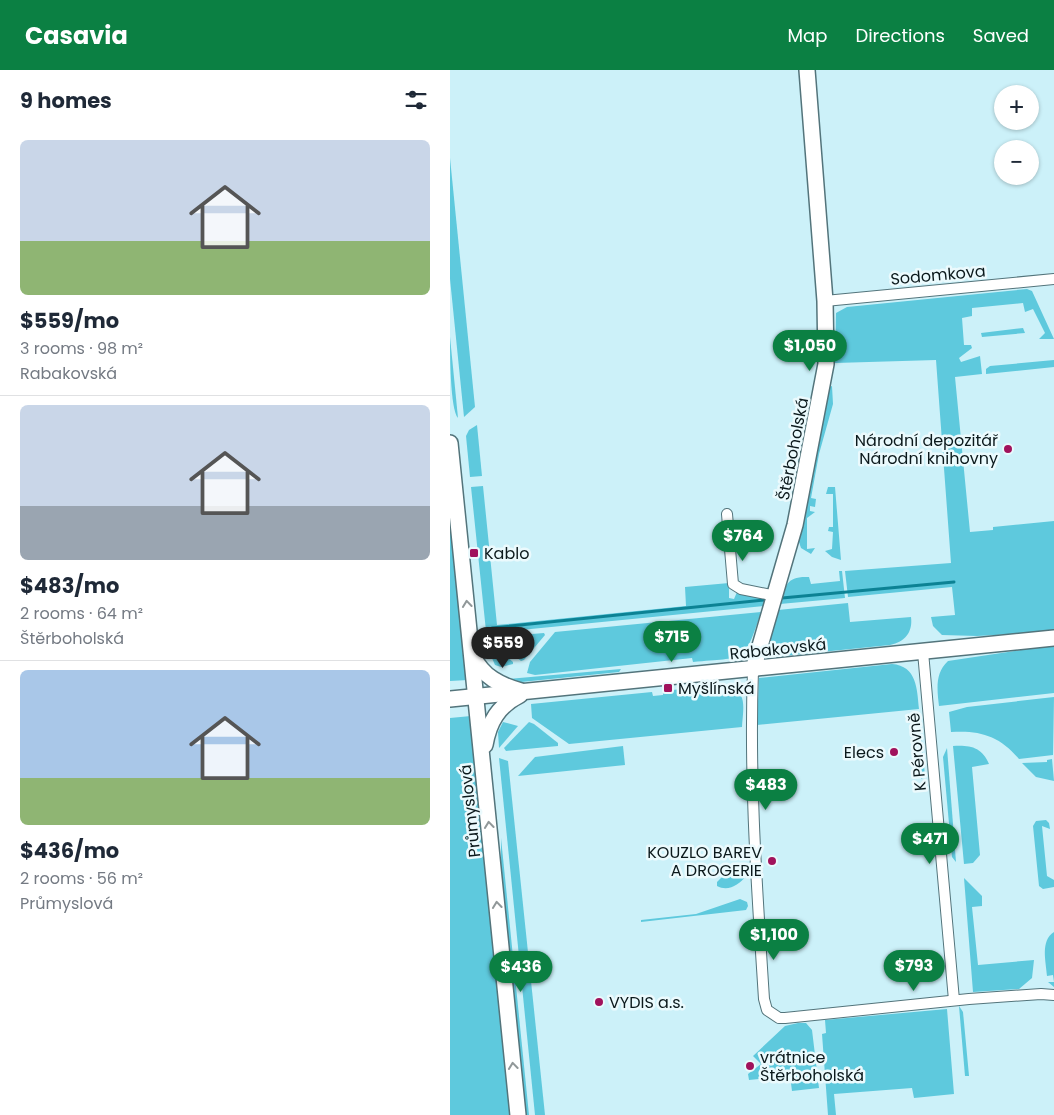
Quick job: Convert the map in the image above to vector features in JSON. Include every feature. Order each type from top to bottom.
[{"type":"main road","name":"Štěrboholská","points":[[753,670],[796,524],[823,384],[826,353],[825,301],[807,70]]},
{"type":"main road","name":"Průmyslová","points":[[450,443],[518,1115]]},
{"type":"main road","name":"Rabakovská","points":[[450,699],[526,693],[1054,638]]},
{"type":"main road","points":[[472,653],[481,669],[490,678],[504,686],[526,693]]},
{"type":"main road","points":[[482,758],[489,726],[495,715],[505,704],[526,693]]},
{"type":"street","name":"Sodomkova","points":[[825,301],[1054,279]]},
{"type":"street","points":[[727,514],[733,584],[741,589],[776,596]]},
{"type":"street","name":"K Pérovně","points":[[923,652],[954,1000]]},
{"type":"street","name":"Štěrboholská","points":[[753,670],[752,751],[756,864],[764,999],[767,1010],[773,1015],[785,1018],[954,1000]]},
{"type":"street","points":[[954,1000],[1041,994],[1054,995]]},
{"type":"shaded area","points":[[450,158],[475,407],[464,417],[450,279]]},
{"type":"shaded area","points":[[1027,289],[1032,291],[1054,339],[1039,339],[1045,333],[1033,309],[1025,312],[1023,303],[972,308],[972,316],[962,318],[964,345],[971,345],[972,348],[959,358],[961,362],[980,356],[982,374],[955,377],[970,532],[993,530],[993,527],[1054,521],[1054,632],[977,636],[942,635],[933,626],[931,617],[955,615],[952,587],[848,597],[845,571],[951,563],[936,360],[835,363],[836,313],[847,307]]},
{"type":"shaded area","points":[[1023,328],[1025,333],[982,337],[981,333]]},
{"type":"shaded area","points":[[450,337],[458,418],[453,404]]},
{"type":"shaded area","points":[[1054,360],[1054,367],[986,374],[986,369],[990,366]]},
{"type":"shaded area","points":[[832,386],[833,404],[819,454],[811,498],[816,499],[815,507],[810,506],[810,511],[815,512],[807,518],[807,549],[815,548],[811,554],[801,548],[798,539],[829,387]]},
{"type":"shaded area","points":[[477,425],[482,476],[470,477],[466,436],[469,430]]},
{"type":"shaded area","points":[[483,486],[497,625],[686,606],[685,587],[729,583],[729,598],[734,599],[737,592],[766,599],[764,606],[490,633],[486,631],[471,487]]},
{"type":"shaded area","points":[[828,487],[835,487],[841,560],[832,557],[825,551],[832,549],[833,532],[828,531],[829,527],[833,527],[833,494],[826,494]]},
{"type":"shaded area","points":[[450,518],[468,680],[450,681]]},
{"type":"shaded area","points":[[839,571],[842,571],[845,598],[780,604],[786,587],[791,580],[809,577],[811,584],[840,581]]},
{"type":"shaded area","points":[[848,603],[850,622],[911,617],[911,627],[907,636],[890,645],[772,657],[766,650],[778,610]]},
{"type":"shaded area","points":[[761,612],[751,641],[740,655],[733,658],[693,662],[692,658],[535,675],[527,673],[530,662],[555,632]]},
{"type":"shaded area","points":[[544,633],[545,635],[524,660],[521,661],[494,639],[495,637]]},
{"type":"shaded area","points":[[487,640],[513,664],[501,667],[495,665],[488,649]]},
{"type":"shaded area","points":[[1054,645],[1054,693],[939,706],[939,676],[948,661]]},
{"type":"shaded area","points":[[892,664],[906,669],[911,674],[916,686],[919,709],[757,725],[759,678]]},
{"type":"shaded area","points":[[621,669],[619,672],[521,682],[507,679]]},
{"type":"shaded area","points":[[719,685],[728,686],[740,693],[743,704],[742,727],[569,744],[532,718],[531,704],[652,692],[653,696],[663,695],[663,691]]},
{"type":"shaded area","points":[[1054,697],[1053,755],[1019,759],[1012,751],[989,736],[971,732],[951,732],[949,712],[967,707]]},
{"type":"shaded area","points":[[916,715],[920,715],[925,777],[921,779]]},
{"type":"shaded area","points":[[471,716],[510,1115],[450,1115],[450,718]]},
{"type":"shaded area","points":[[503,722],[518,726],[499,748],[498,732]]},
{"type":"shaded area","points":[[529,722],[558,743],[558,746],[506,751],[504,748]]},
{"type":"shaded area","points":[[623,746],[625,765],[518,776],[535,757]]},
{"type":"shaded area","points":[[953,746],[975,748],[983,754],[989,764],[972,767],[980,855],[973,863],[964,864]]},
{"type":"shaded area","points":[[947,748],[956,862],[952,857],[943,757]]},
{"type":"shaded area","points":[[499,758],[508,761],[545,1115],[535,1115]]},
{"type":"shaded area","points":[[1052,759],[1054,781],[1036,777],[1022,763],[1047,762],[1047,760]]},
{"type":"shaded area","points":[[1046,820],[1049,823],[1050,829],[1042,826],[1047,876],[1054,880],[1054,887],[1043,889],[1039,886],[1033,826],[1036,821]]},
{"type":"shaded area","points":[[501,838],[529,1115],[525,1115],[501,878]]},
{"type":"shaded area","points":[[746,876],[733,887],[721,888],[717,886],[717,882],[722,877]]},
{"type":"shaded area","points":[[964,878],[982,896],[982,906],[972,907],[978,965],[1034,960],[1032,978],[1019,989],[973,992]]},
{"type":"shaded area","points":[[740,899],[747,902],[746,910],[641,922],[641,920],[696,914]]},
{"type":"shaded area","points":[[1054,932],[1054,982],[1053,975],[1047,976],[1045,946]]},
{"type":"shaded area","points":[[959,1006],[963,1012],[969,1076],[965,1076]]},
{"type":"shaded area","points":[[947,1009],[954,1094],[914,1098],[912,1088],[834,1094],[836,1115],[828,1115],[822,1034],[826,1033],[825,1020]]},
{"type":"shaded area","points":[[806,1023],[812,1030],[819,1088],[792,1091],[790,1076],[749,1080],[748,1074],[761,1064],[753,1056],[785,1026]]},
{"type":"waterway","points":[[782,598],[954,582]]},
{"type":"waterway","points":[[492,628],[765,600]]},
{"type":"place","name":"Národní depozitář Národní knihovny","points":[[1008,449]]},
{"type":"place","name":"Kablo","points":[[474,553]]},
{"type":"place","name":"Myšlínská","points":[[668,688]]},
{"type":"place","name":"Elecs","points":[[894,752]]},
{"type":"place","name":"KOUZLO BAREV A DROGERIE","points":[[772,861]]},
{"type":"place","name":"VYDIS a.s.","points":[[599,1002]]},
{"type":"place","name":"vrátnice Štěrboholská","points":[[750,1066]]}]
